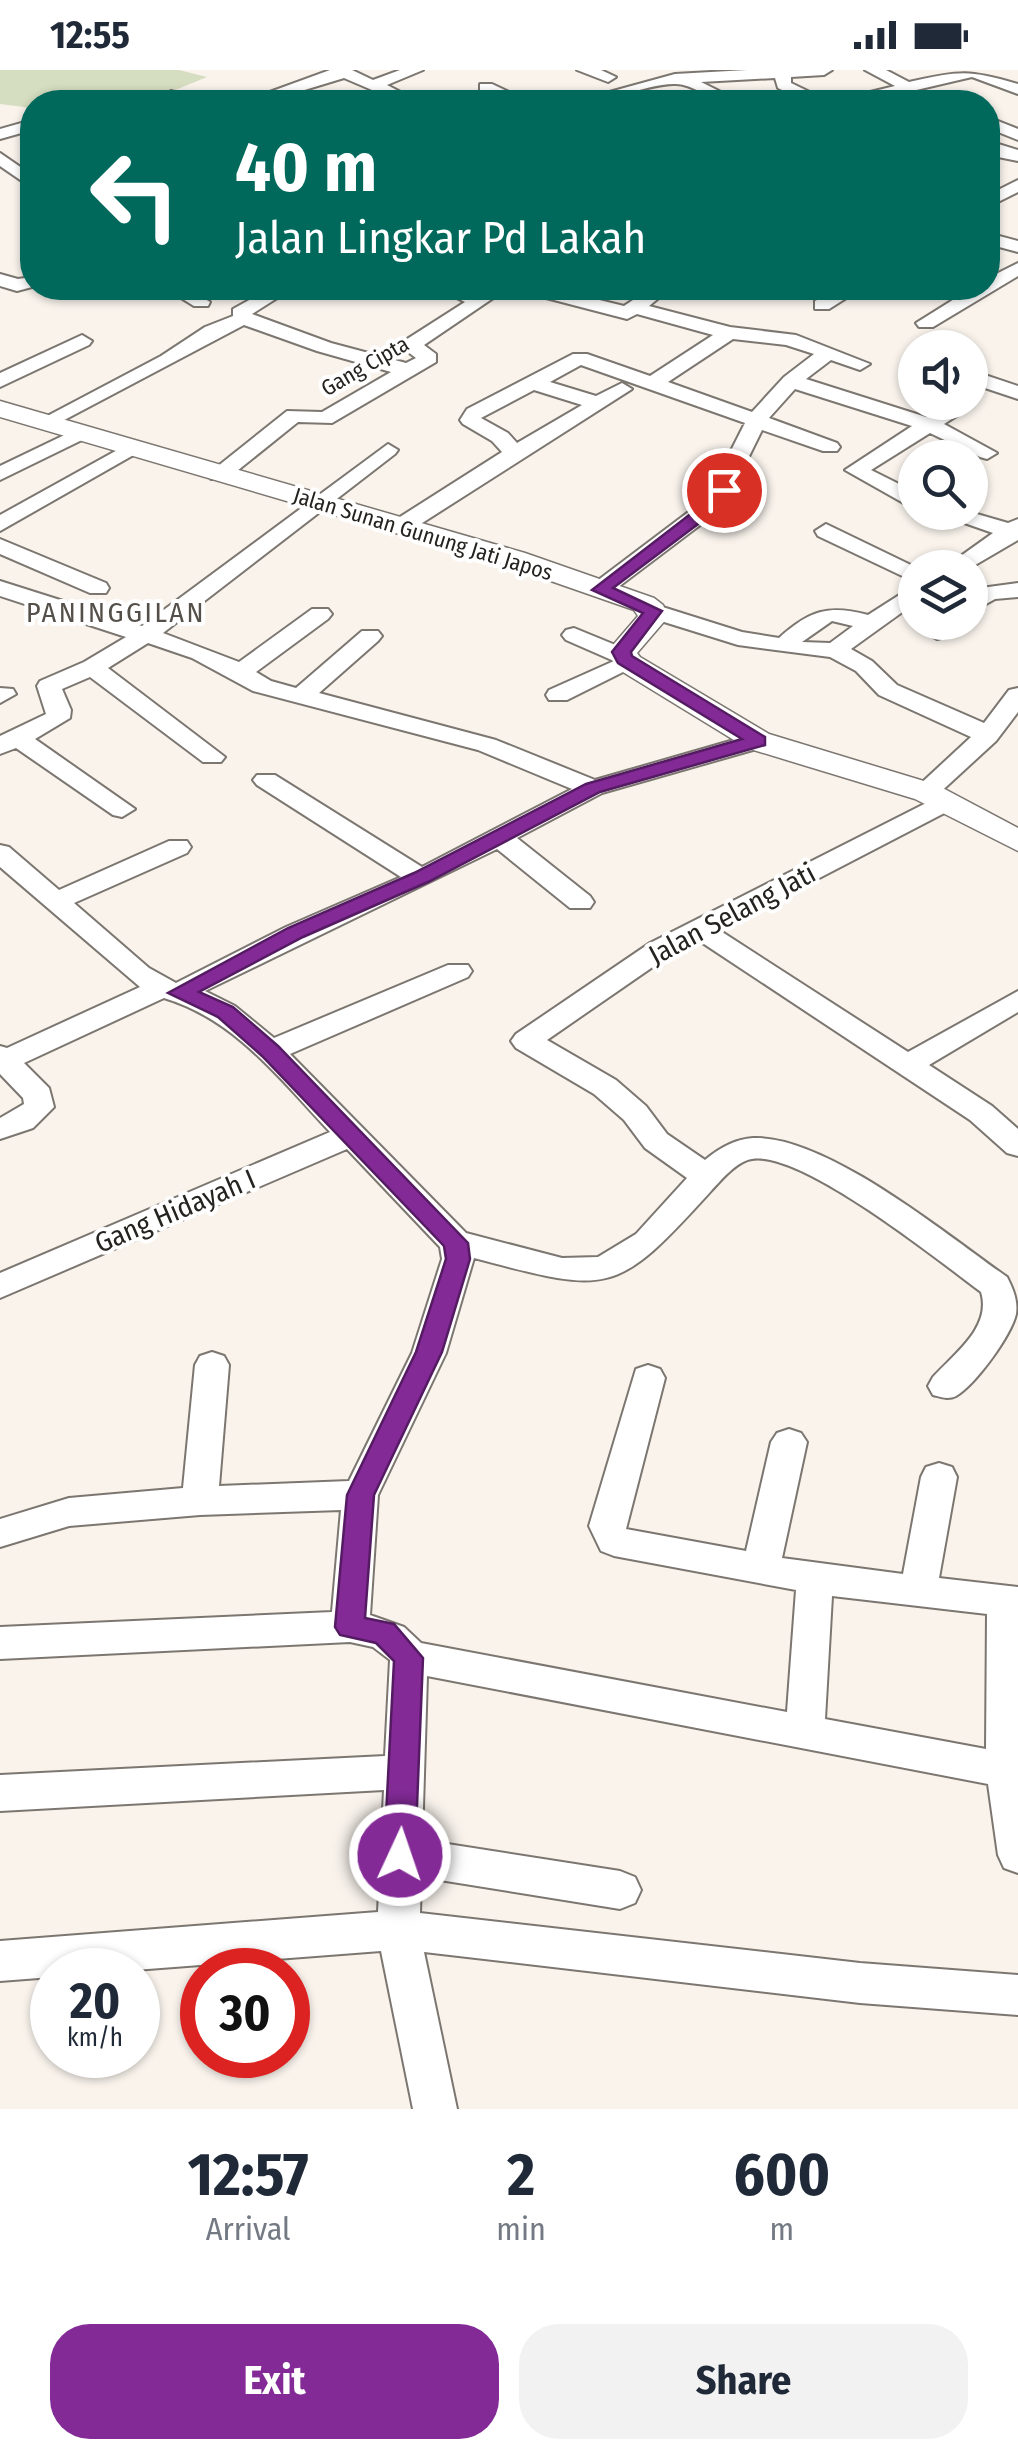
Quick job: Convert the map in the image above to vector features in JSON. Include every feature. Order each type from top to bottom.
[{"type":"street","points":[[376,84],[416,70]]},
{"type":"street","points":[[586,70],[608,76]]},
{"type":"street","points":[[685,86],[747,82],[782,72],[824,70]]},
{"type":"street","points":[[873,70],[917,90]]},
{"type":"street","points":[[889,90],[977,71],[1018,89]]},
{"type":"street","points":[[287,90],[342,72],[388,90]]},
{"type":"street","points":[[782,72],[784,85],[794,90]]},
{"type":"street","points":[[631,90],[664,82],[696,90]]},
{"type":"street","points":[[486,86],[495,90]]},
{"type":"street","points":[[197,300],[201,302]]},
{"type":"street","points":[[262,300],[240,313],[244,318],[324,347],[407,370]]},
{"type":"street","name":"Gang Cipta","points":[[219,474],[294,415],[325,419],[429,358],[411,345],[477,300]]},
{"type":"street","points":[[576,300],[626,313],[646,300]]},
{"type":"street","points":[[822,305],[831,300]]},
{"type":"street","points":[[926,324],[964,300]]},
{"type":"street","points":[[636,308],[729,333],[789,339],[860,364]]},
{"type":"street","points":[[44,423],[168,360],[212,331],[244,318]]},
{"type":"street","points":[[655,382],[729,333]]},
{"type":"street","points":[[0,382],[82,341]]},
{"type":"street","points":[[601,590],[716,502],[757,419],[791,381],[828,353]]},
{"type":"street","points":[[523,451],[505,446],[500,436],[470,420],[474,413],[580,358],[830,447]]},
{"type":"street","points":[[791,381],[932,426],[962,440]]},
{"type":"street","points":[[531,382],[599,404]]},
{"type":"street","points":[[988,383],[1018,393]]},
{"type":"street","points":[[988,387],[992,384]]},
{"type":"street","points":[[400,527],[451,488],[523,451],[622,389]]},
{"type":"street","name":"Jalan Sunan Gunung Jati Japos","points":[[0,410],[515,559],[654,611]]},
{"type":"street","points":[[908,440],[941,420]]},
{"type":"street","points":[[0,474],[79,434]]},
{"type":"street","points":[[898,446],[856,470],[898,491]]},
{"type":"street","points":[[0,524],[130,449]]},
{"type":"street","points":[[10,742],[58,718],[60,710],[49,686],[92,667],[144,635],[388,450]]},
{"type":"street","points":[[988,523],[1017,530]]},
{"type":"street","points":[[984,550],[1017,530]]},
{"type":"street","points":[[826,531],[851,540],[898,568]]},
{"type":"street","points":[[0,546],[98,588]]},
{"type":"street","points":[[0,588],[33,602],[186,647],[242,671],[262,686],[487,745],[593,788]]},
{"type":"street","points":[[988,594],[1018,590]]},
{"type":"street","points":[[835,650],[898,604]]},
{"type":"street","points":[[626,660],[626,645],[654,611],[738,638],[808,650],[835,650],[864,666],[888,690],[964,722],[987,736],[1018,736]]},
{"type":"street","points":[[786,644],[816,616],[828,612],[871,624]]},
{"type":"street","points":[[242,671],[320,614]]},
{"type":"street","points":[[574,635],[626,660],[758,741],[937,797],[1018,841]]},
{"type":"street","points":[[300,698],[370,636]]},
{"type":"street","points":[[558,695],[626,660]]},
{"type":"street","points":[[92,667],[212,757]]},
{"type":"street","name":"Jalan Selang Jati","points":[[708,1177],[656,1141],[636,1113],[604,1086],[526,1041],[579,1001],[698,928],[937,797],[1018,695]]},
{"type":"street","points":[[0,1129],[22,1122],[39,1107],[38,1095],[3,1058],[171,991],[421,878],[593,788],[758,741]]},
{"type":"street","points":[[10,742],[122,809]]},
{"type":"street","points":[[266,780],[421,878]]},
{"type":"street","points":[[500,838],[580,902]]},
{"type":"street","points":[[57,902],[178,847]]},
{"type":"street","points":[[4,862],[57,902],[139,974],[225,1012],[270,1051],[457,1251],[572,1272],[601,1268],[637,1251],[708,1177],[727,1160],[750,1148],[770,1149],[840,1178],[995,1285],[1002,1306],[993,1330],[945,1386]]},
{"type":"street","points":[[698,928],[981,1113],[1018,1146]]},
{"type":"street","points":[[270,1051],[458,971]]},
{"type":"street","points":[[908,1065],[1018,1000]]},
{"type":"street","name":"Gang Hidayah I","points":[[0,1286],[350,1135]]},
{"type":"street","points":[[350,1627],[344,1496],[429,1352],[457,1251]]},
{"type":"street","points":[[200,1501],[212,1365]]},
{"type":"street","points":[[648,1378],[607,1526],[610,1534],[625,1546],[815,1579],[1012,1602],[1012,1698],[1006,1770],[1018,1856]]},
{"type":"street","points":[[761,1568],[789,1442]]},
{"type":"street","points":[[918,1589],[938,1476]]},
{"type":"street","points":[[0,1533],[70,1512],[200,1501],[344,1496]]},
{"type":"street","points":[[805,1732],[815,1579]]},
{"type":"street","points":[[0,1642],[350,1627],[384,1633],[408,1658],[1006,1770]]},
{"type":"street","points":[[408,1658],[398,1930],[435,2109]]},
{"type":"street","points":[[0,1793],[404,1772]]},
{"type":"street","points":[[400,1855],[620,1890]]},
{"type":"street","points":[[0,1961],[398,1930],[860,1984],[1018,1994]]},
{"type":"green space","points":[[0,70],[179,70],[207,77],[175,90],[20,90],[20,106],[0,104]]},
{"type":"district","name":"PANINGGILAN","points":[[116,612]]},
{"type":"route","points":[[400,1855],[408,1658],[402,1647],[384,1633],[350,1627],[360,1495],[429,1352],[458,1259],[456,1243],[270,1051],[225,1012],[179,993],[296,932],[421,878],[593,788],[758,741],[624,659],[626,645],[654,611],[601,590],[716,502],[724,490]]}]
